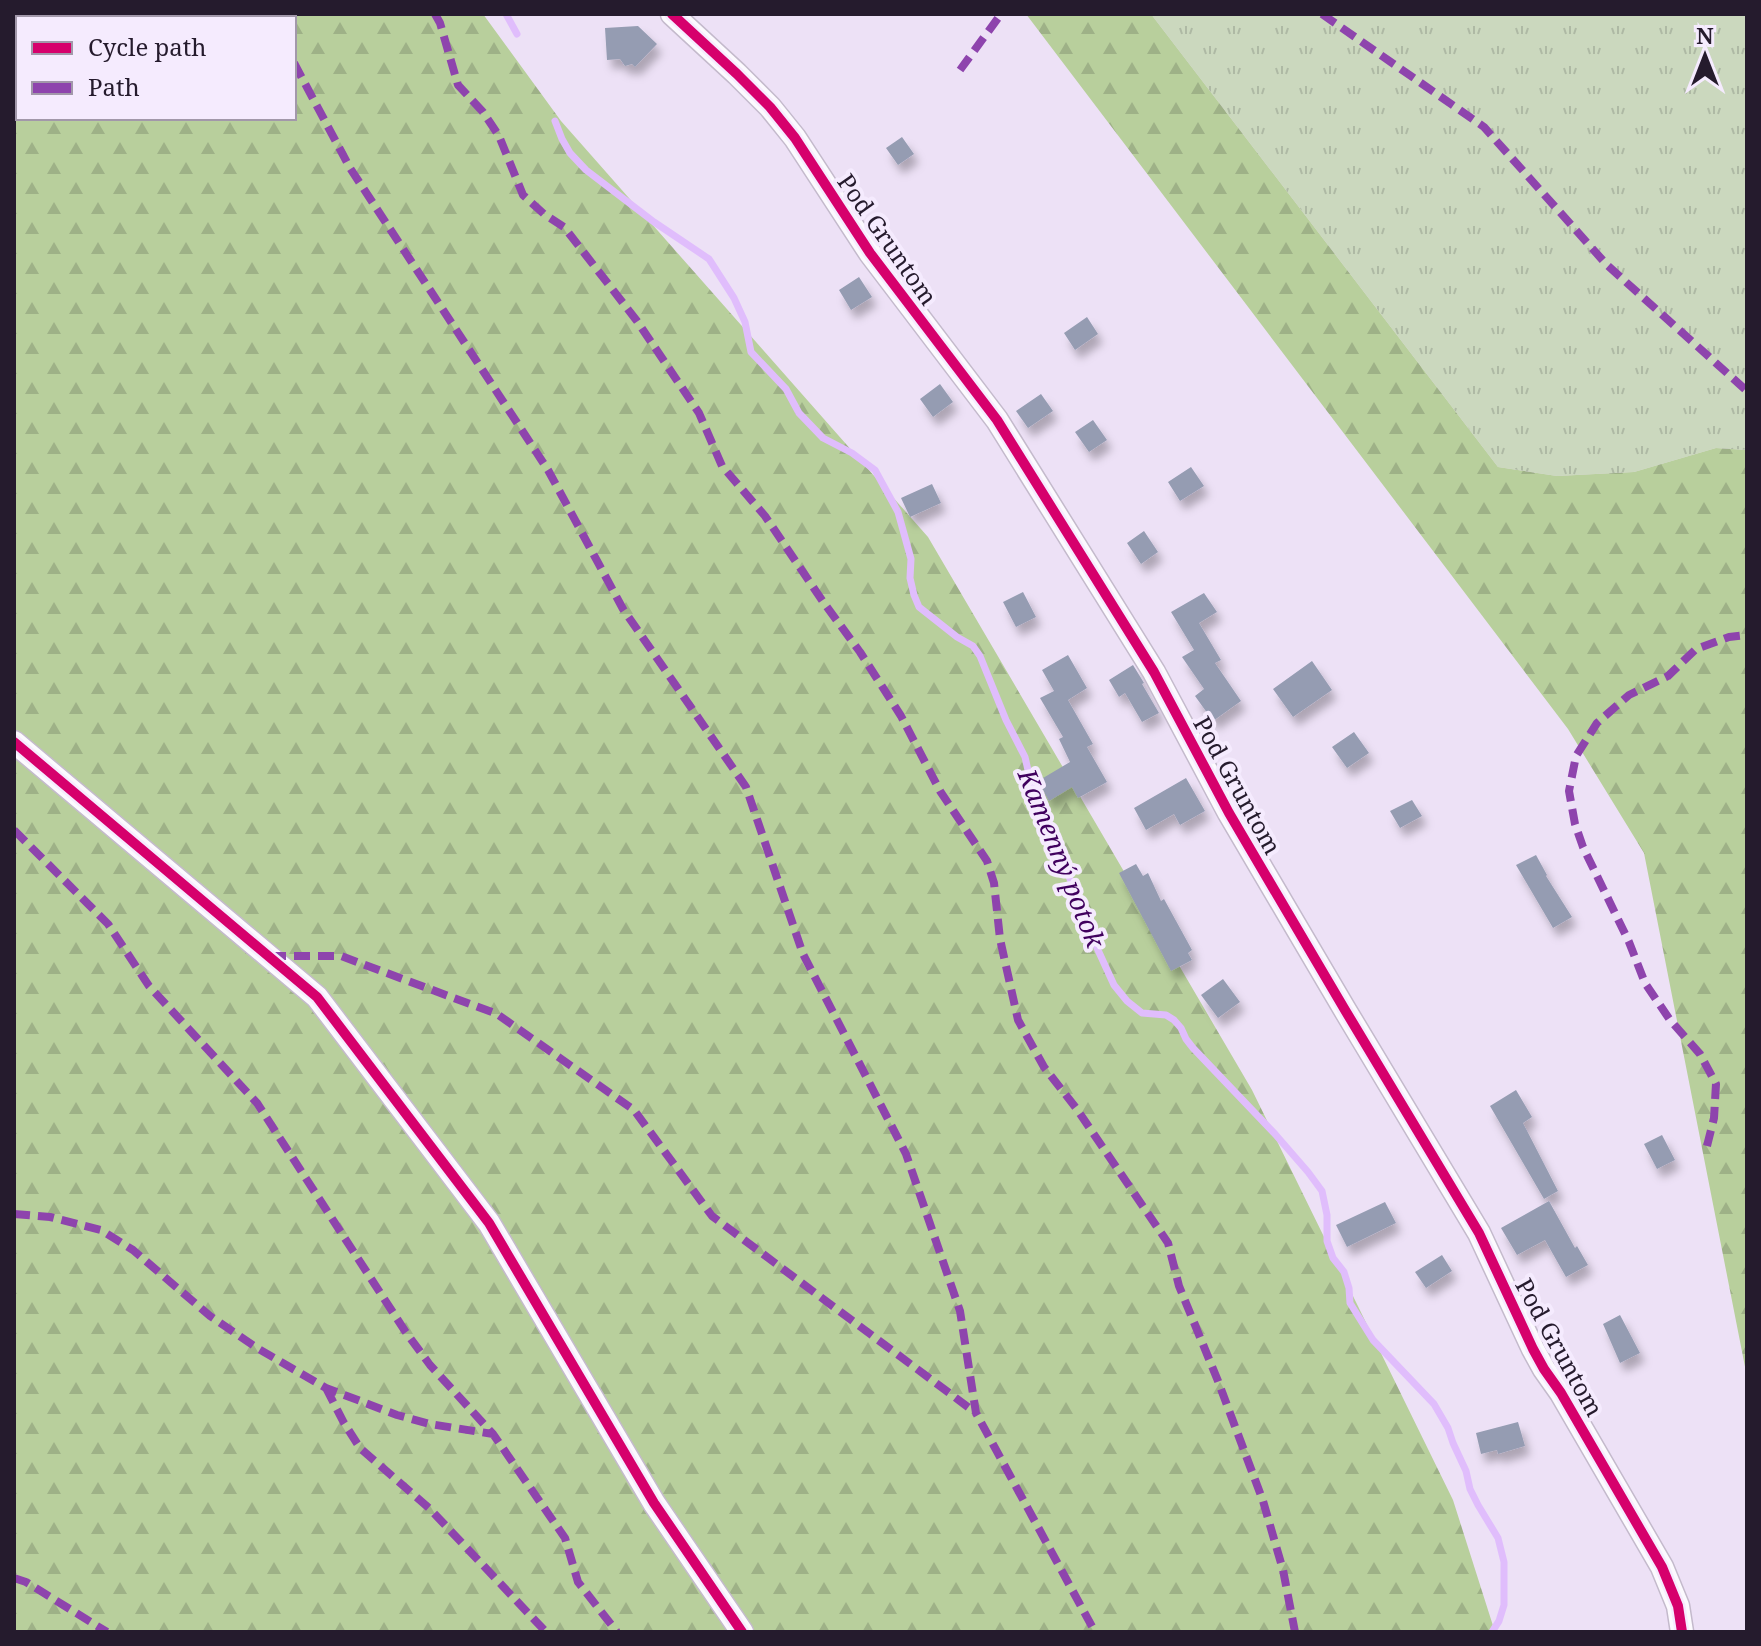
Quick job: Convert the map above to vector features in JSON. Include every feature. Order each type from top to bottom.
[{"type":"street","name":"Pod Gruntom","points":[[672,14],[770,107],[795,138],[870,253],[997,420],[1072,537],[1154,672],[1229,813],[1479,1233],[1544,1369],[1662,1567],[1678,1606],[1682,1632]]},
{"type":"street","points":[[14,742],[317,997],[489,1223],[654,1503],[742,1632]]},
{"type":"green space","points":[[14,14],[483,14],[561,121],[928,537],[1252,1090],[1453,1500],[1495,1632],[14,1632]]},
{"type":"green space","points":[[1026,14],[1151,14],[1498,467],[1557,476],[1634,472],[1716,448],[1747,450],[1747,1377],[1644,853],[1568,729]]},
{"type":"green space","points":[[1151,14],[1747,14],[1747,450],[1716,448],[1634,472],[1557,476],[1498,467]]},
{"type":"building","points":[[638,26],[657,44],[635,67],[632,64],[625,66],[620,59],[607,60],[605,28]]},
{"type":"building","points":[[902,137],[914,154],[898,165],[886,148]]},
{"type":"building","points":[[859,277],[872,297],[851,310],[839,290]]},
{"type":"building","points":[[1087,317],[1098,334],[1075,350],[1064,333]]},
{"type":"building","points":[[940,384],[953,402],[933,417],[920,399]]},
{"type":"building","points":[[1041,394],[1053,411],[1028,428],[1016,411]]},
{"type":"building","points":[[1093,420],[1107,440],[1089,452],[1075,432]]},
{"type":"building","points":[[1191,467],[1204,486],[1180,501],[1168,482]]},
{"type":"building","points":[[932,484],[941,503],[910,517],[901,498]]},
{"type":"building","points":[[1144,531],[1158,552],[1141,564],[1127,543]]},
{"type":"building","points":[[1023,592],[1036,617],[1016,627],[1003,602]]},
{"type":"building","points":[[1204,593],[1217,612],[1199,623],[1221,660],[1215,663],[1241,701],[1213,721],[1195,696],[1204,689],[1182,657],[1194,650],[1171,612]]},
{"type":"building","points":[[1068,655],[1087,688],[1068,700],[1093,744],[1087,747],[1107,782],[1078,798],[1072,787],[1049,801],[1038,781],[1070,762],[1059,739],[1063,737],[1040,698],[1054,691],[1042,670]]},
{"type":"building","points":[[1312,661],[1332,690],[1293,717],[1273,689]]},
{"type":"building","points":[[1133,665],[1159,713],[1142,722],[1125,693],[1119,697],[1109,680]]},
{"type":"building","points":[[1354,732],[1369,753],[1347,768],[1332,747]]},
{"type":"building","points":[[1186,778],[1205,811],[1180,825],[1174,814],[1146,830],[1134,808]]},
{"type":"building","points":[[1412,800],[1422,816],[1400,828],[1390,811]]},
{"type":"building","points":[[1536,855],[1572,917],[1553,928],[1516,865]]},
{"type":"building","points":[[1136,864],[1143,876],[1148,873],[1161,901],[1164,899],[1192,950],[1188,953],[1192,960],[1171,971],[1119,873]]},
{"type":"building","points":[[1223,979],[1240,1002],[1218,1018],[1201,995]]},
{"type":"building","points":[[1516,1090],[1532,1117],[1523,1123],[1558,1191],[1544,1199],[1490,1106]]},
{"type":"building","points":[[1662,1135],[1675,1160],[1657,1169],[1644,1144]]},
{"type":"building","points":[[1549,1201],[1588,1265],[1566,1277],[1545,1240],[1517,1255],[1501,1228]]},
{"type":"building","points":[[1385,1202],[1396,1223],[1347,1247],[1336,1225]]},
{"type":"building","points":[[1442,1255],[1452,1271],[1426,1288],[1415,1272]]},
{"type":"building","points":[[1620,1315],[1640,1353],[1620,1363],[1603,1324]]},
{"type":"building","points":[[1518,1422],[1525,1446],[1498,1454],[1497,1450],[1481,1454],[1476,1433]]},
{"type":"waterway","name":"Kamenný potok","points":[[506,14],[517,34]]},
{"type":"waterway","name":"Kamenný potok","points":[[555,121],[570,153],[586,170],[709,259],[745,322],[751,352],[786,389],[799,413],[823,438],[852,453],[875,470],[898,512],[911,559],[910,578],[919,607],[973,646],[980,656],[1025,757],[1030,779],[1081,913],[1114,985],[1142,1013],[1166,1015],[1174,1020],[1193,1048],[1308,1172],[1322,1191],[1327,1215],[1327,1241],[1333,1258],[1344,1272],[1350,1303],[1373,1340],[1434,1404],[1448,1428],[1470,1489],[1498,1538],[1504,1562],[1504,1605],[1492,1632]]},
{"type":"marked path","points":[[435,14],[458,85],[483,112],[499,136],[523,195],[564,227],[637,321],[699,413],[722,466],[765,516],[860,652],[901,716],[940,791],[987,861],[994,883],[1000,939],[1018,1020],[1044,1067],[1076,1108],[1168,1243],[1179,1286],[1263,1501],[1283,1570],[1295,1632]]},
{"type":"marked path","points":[[960,70],[1001,14]]},
{"type":"marked path","points":[[1322,14],[1484,127],[1607,265],[1747,391]]},
{"type":"marked path","points":[[296,67],[350,168],[548,470],[623,609],[746,787],[803,954],[906,1154],[960,1311],[976,1413],[1095,1632]]},
{"type":"marked path","points":[[1707,1146],[1714,1118],[1716,1084],[1700,1054],[1670,1020],[1645,983],[1629,942],[1583,847],[1569,791],[1576,756],[1597,723],[1629,695],[1668,676],[1696,649],[1729,637],[1747,635]]},
{"type":"marked path","points":[[14,830],[108,924],[149,986],[257,1103],[405,1331],[430,1365],[493,1434],[565,1538],[578,1582],[617,1632]]},
{"type":"marked path","points":[[270,956],[341,956],[497,1014],[634,1110],[712,1216],[976,1413]]},
{"type":"marked path","points":[[14,1214],[50,1217],[101,1230],[133,1250],[210,1316],[257,1348],[326,1388],[397,1415],[430,1424],[493,1434]]},
{"type":"marked path","points":[[326,1388],[360,1448],[429,1508],[546,1632]]},
{"type":"marked path","points":[[14,1578],[26,1582],[107,1632]]},
{"type":"cycle path","points":[[672,14],[770,107],[795,138],[870,253],[997,420],[1154,672],[1229,813],[1479,1233],[1533,1349],[1662,1567],[1678,1606],[1682,1632]]},
{"type":"cycle path","points":[[14,742],[317,997],[489,1223],[654,1503],[742,1632]]}]
